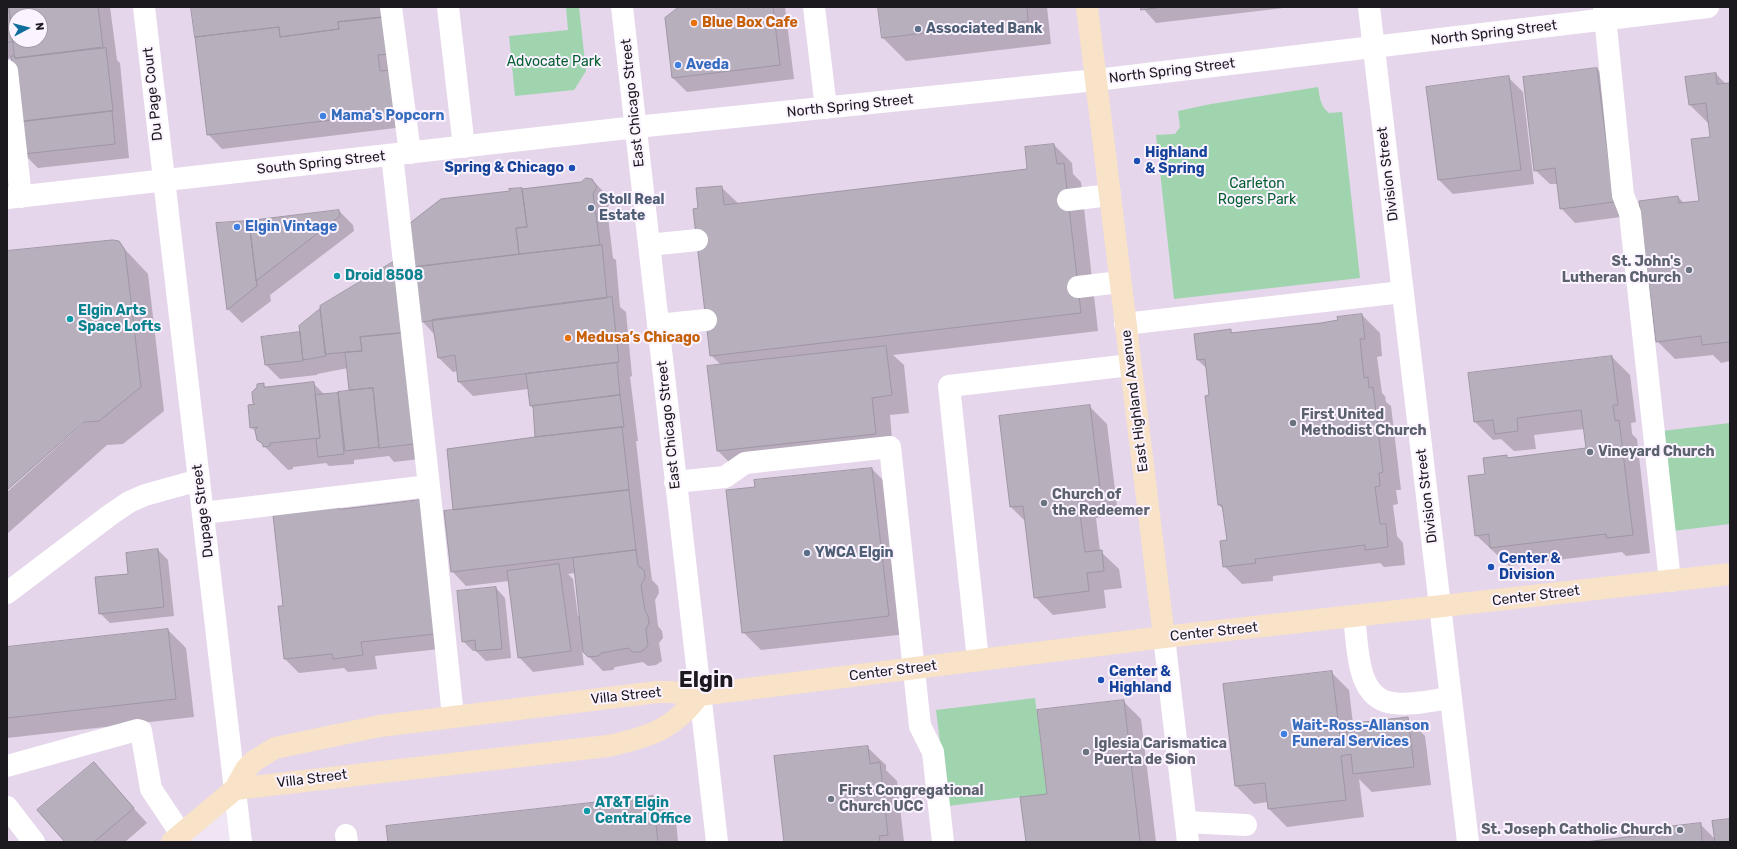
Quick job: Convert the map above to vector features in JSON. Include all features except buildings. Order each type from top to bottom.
[{"type":"main road","name":"East Highland Avenue","points":[[1087,7],[1164,637]]},
{"type":"main road","name":"Center Street","points":[[699,695],[1164,637],[1730,574]]},
{"type":"main road","name":"Villa Street","points":[[177,838],[235,789],[246,769],[254,761],[275,748],[380,726],[453,716],[657,692],[699,695]]},
{"type":"main road","name":"Villa Street","points":[[235,789],[608,746],[630,741],[660,730],[676,721],[699,695]]},
{"type":"street","name":"Du Page Court","points":[[144,7],[163,181]]},
{"type":"street","points":[[392,7],[401,154],[429,486],[453,716]]},
{"type":"street","points":[[448,7],[464,147]]},
{"type":"street","points":[[814,7],[826,108]]},
{"type":"street","name":"Division Street","points":[[1369,7],[1468,842]]},
{"type":"street","name":"North Spring Street","points":[[636,127],[1096,80],[1373,47],[1604,13],[1708,7]]},
{"type":"street","name":"East Chicago Street","points":[[628,11],[636,127],[699,695],[717,842]]},
{"type":"street","points":[[1604,13],[1623,195],[1630,213],[1670,581]]},
{"type":"street","points":[[7,70],[14,197]]},
{"type":"street","name":"South Spring Street","points":[[14,197],[636,127]]},
{"type":"street","name":"Dupage Street","points":[[163,181],[241,842]]},
{"type":"street","points":[[1068,200],[1110,195]]},
{"type":"street","points":[[649,245],[697,240]]},
{"type":"street","points":[[1078,287],[1120,282]]},
{"type":"street","points":[[1125,324],[1402,292]]},
{"type":"street","points":[[658,325],[706,320]]},
{"type":"street","points":[[978,660],[949,386],[1130,365]]},
{"type":"street","points":[[675,482],[725,477],[745,463],[890,448],[915,668],[920,726],[933,752],[943,842]]},
{"type":"street","points":[[7,593],[110,515],[130,502],[145,495],[199,480]]},
{"type":"street","points":[[203,513],[429,486]]},
{"type":"street","points":[[1354,616],[1361,673],[1365,683],[1373,693],[1390,703],[1396,704],[1451,698]]},
{"type":"street","name":"East Highland Avenue","points":[[1164,637],[1187,832]]},
{"type":"street","points":[[7,766],[137,730],[141,731],[151,789],[177,838]]},
{"type":"street","points":[[7,807],[34,842]]},
{"type":"street","points":[[1187,832],[1246,825]]},
{"type":"shaded area","points":[[7,7],[1730,7],[1730,842],[241,842],[235,790],[173,842],[7,842]]},
{"type":"green space","name":"Advocate Park","points":[[566,7],[579,7],[586,71],[574,90],[515,96],[509,36],[568,30]]},
{"type":"green space","name":"Carleton Rogers Park","points":[[1318,87],[1321,102],[1324,108],[1329,113],[1342,112],[1360,278],[1174,299],[1156,135],[1175,134],[1180,127],[1178,111],[1211,104]]},
{"type":"green space","points":[[1730,423],[1730,524],[1673,531],[1662,431]]},
{"type":"green space","points":[[1035,698],[1047,794],[948,806],[936,710]]},
{"type":"place","name":"Blue Box Cafe","points":[[694,23]]},
{"type":"place","name":"Associated Bank","points":[[918,29]]},
{"type":"place","name":"Aveda","points":[[678,65]]},
{"type":"place","name":"Mama's Popcorn","points":[[323,116]]},
{"type":"place","name":"Highland & Spring","points":[[1137,161]]},
{"type":"place","name":"Spring & Chicago","points":[[572,168]]},
{"type":"place","name":"Stoll Real Estate","points":[[591,208]]},
{"type":"place","name":"Elgin Vintage","points":[[237,227]]},
{"type":"place","name":"St. John's Lutheran Church","points":[[1689,270]]},
{"type":"place","name":"Droid 8508","points":[[337,276]]},
{"type":"place","name":"Elgin Arts Space Lofts","points":[[70,319]]},
{"type":"place","name":"Medusa’s Chicago","points":[[568,338]]},
{"type":"place","name":"First United Methodist Church","points":[[1293,423]]},
{"type":"place","name":"Vineyard Church","points":[[1590,452]]},
{"type":"place","name":"Church of the Redeemer","points":[[1044,503]]},
{"type":"place","name":"YWCA Elgin","points":[[807,553]]},
{"type":"place","name":"Center & Division","points":[[1491,567]]},
{"type":"place","name":"Center & Highland","points":[[1101,680]]},
{"type":"place","name":"Wait-Ross-Allanson Funeral Services","points":[[1284,734]]},
{"type":"place","name":"Iglesia Carismatica Puerta de Sion","points":[[1086,752]]},
{"type":"place","name":"First Congregational Church UCC","points":[[831,799]]},
{"type":"place","name":"AT&T Elgin Central Office","points":[[587,811]]},
{"type":"place","name":"St. Joseph Catholic Church","points":[[1680,830]]},
{"type":"district","name":"Elgin","points":[[706,681]]}]
